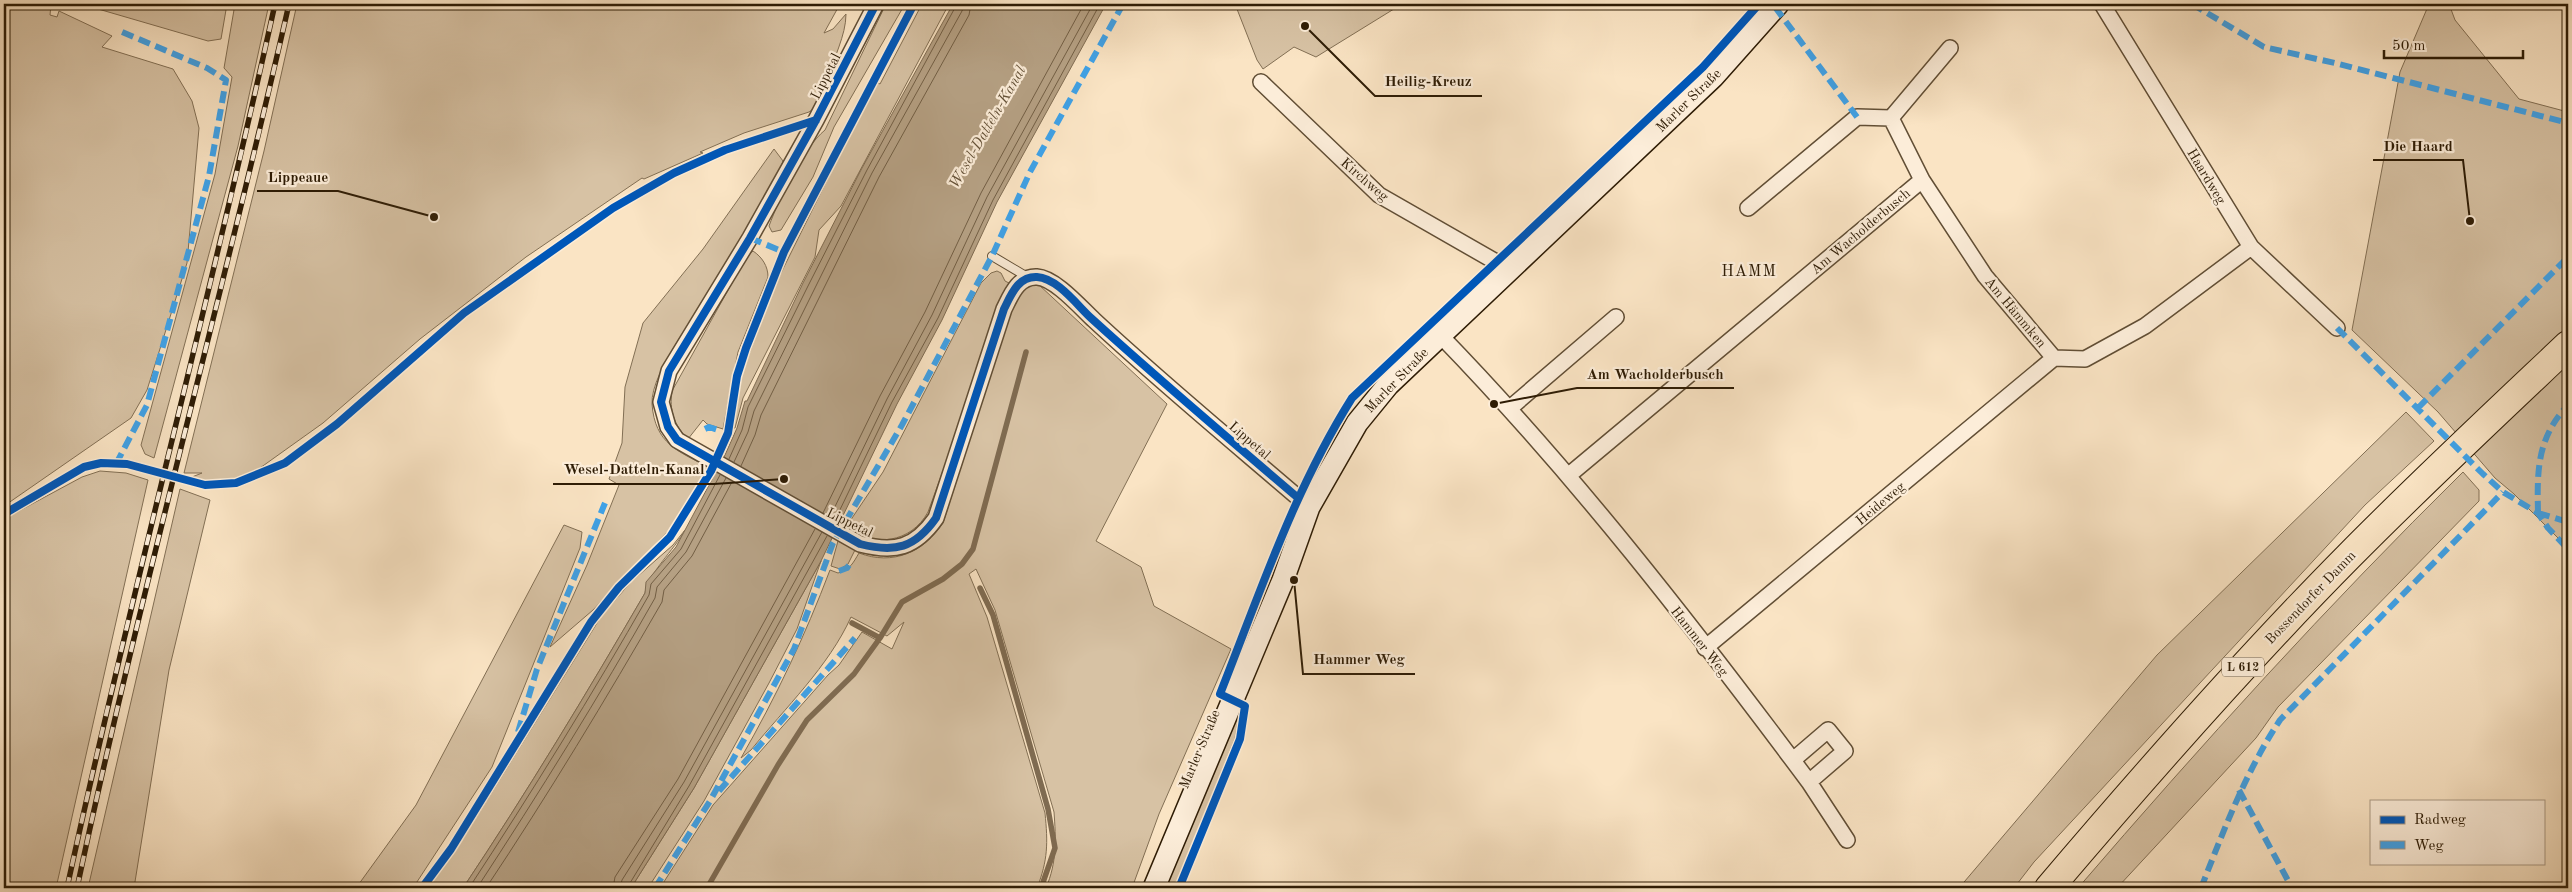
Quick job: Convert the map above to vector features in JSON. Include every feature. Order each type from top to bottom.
[{"type":"highway","name":"Bossendorfer Damm","points":[[2049,888],[2124,799],[2261,648],[2347,557],[2568,345]]},
{"type":"main road","name":"Marler Straße","points":[[1154,888],[1283,580],[1309,507],[1340,450],[1366,410],[1388,385],[1440,335],[1713,77],[1778,4]]},
{"type":"street","name":"Lippetal","points":[[876,4],[816,120],[750,238],[669,371],[661,402],[668,427],[677,440],[846,537],[874,548],[888,549],[903,546],[923,536],[936,518],[1004,309],[1014,288],[1029,278],[1043,278],[1056,285],[1136,359],[1309,507]]},
{"type":"street","name":"Haardweg","points":[[2102,4],[2251,247],[2337,328]]},
{"type":"street","points":[[1748,208],[1857,116],[1891,118],[1950,48]]},
{"type":"street","name":"Kirchweg","points":[[1261,82],[1378,195],[1510,270]]},
{"type":"street","name":"Am Hämmken","points":[[1891,118],[1922,180],[1985,276],[2054,358],[2085,359],[2145,326],[2251,247]]},
{"type":"street","name":"Am Wacholderbusch","points":[[1569,475],[1922,180]]},
{"type":"street","points":[[1510,408],[1616,317]]},
{"type":"street","name":"Hammer Weg","points":[[1440,335],[1510,408],[1569,475],[1793,760],[1847,840]]},
{"type":"street","name":"Heideweg","points":[[1705,648],[2054,358]]},
{"type":"street","points":[[1793,760],[1828,730],[1845,751],[1809,782]]},
{"type":"lane","points":[[992,256],[1029,278]]},
{"type":"shaded area","points":[[4,4],[51,4],[50,15],[57,17],[59,11],[112,36],[102,47],[173,69],[192,101],[199,128],[187,263],[147,390],[131,418],[4,506]]},
{"type":"shaded area","points":[[81,4],[227,4],[221,39],[208,41]]},
{"type":"shaded area","points":[[235,4],[269,4],[238,146],[154,458],[145,454],[141,445],[215,174],[232,77],[224,68]]},
{"type":"shaded area","points":[[297,4],[840,4],[824,33],[833,29],[846,14],[842,39],[828,80],[830,84],[819,105],[809,112],[744,133],[700,152],[703,153],[644,179],[642,178],[526,257],[420,339],[323,423],[239,483],[214,486],[187,479],[202,473],[184,473],[264,151]]},
{"type":"shaded area","points":[[886,4],[905,4],[834,127],[813,177],[781,230],[772,232],[769,226],[785,189],[808,149],[825,130]]},
{"type":"shaded area","points":[[922,4],[949,4],[841,206],[819,230],[815,257],[743,398],[735,428],[733,428],[742,372],[776,283],[851,132],[878,83],[880,84]]},
{"type":"shaded area","points":[[1235,4],[1402,4],[1316,57],[1294,47],[1263,69],[1257,60]]},
{"type":"shaded area","points":[[2429,4],[2449,4],[2455,20],[2519,99],[2568,112],[2568,548],[2514,494],[2495,478],[2438,412],[2352,330],[2400,72]]},
{"type":"shaded area","points":[[774,149],[783,161],[779,173],[721,275],[668,357],[654,390],[652,404],[654,418],[663,437],[678,451],[708,467],[673,526],[593,610],[550,647],[587,565],[619,485],[609,479],[622,443],[625,387],[643,323],[703,249]]},
{"type":"shaded area","points":[[753,251],[764,262],[768,277],[738,352],[723,429],[707,424],[703,420],[688,439],[676,423],[672,411],[672,391],[747,256]]},
{"type":"shaded area","points":[[997,271],[1001,273],[1005,281],[1011,284],[928,512],[921,522],[902,536],[880,540],[857,534],[846,527],[883,472],[981,283],[991,273]]},
{"type":"shaded area","points":[[1028,284],[1038,284],[1167,404],[1096,541],[1141,567],[1154,606],[1231,649],[1159,814],[1132,888],[1046,888],[1050,878],[1055,850],[1054,812],[995,610],[976,569],[969,574],[987,617],[1045,813],[1046,851],[1037,888],[660,888],[713,805],[839,665],[862,632],[892,649],[904,622],[887,636],[851,617],[842,635],[819,670],[751,750],[741,758],[789,666],[830,570],[838,573],[846,570],[851,566],[859,553],[884,558],[907,554],[927,542],[943,523],[1010,313],[1017,296]]},
{"type":"shaded area","points":[[2406,412],[2434,441],[2365,505],[2034,862],[2014,888],[1959,888],[2157,655]]},
{"type":"shaded area","points":[[100,471],[126,473],[148,480],[56,888],[4,888],[4,519],[82,477]]},
{"type":"shaded area","points":[[2463,472],[2479,490],[2479,501],[2278,707],[2256,738],[2117,888],[2078,888],[2171,781],[2314,624]]},
{"type":"shaded area","points":[[180,489],[210,500],[169,670],[134,888],[88,888]]},
{"type":"shaded area","points":[[564,525],[582,532],[580,548],[492,767],[413,888],[356,888],[416,805]]},
{"type":"shaded area","points":[[685,530],[651,578],[645,593],[579,705],[463,888],[428,888],[464,837],[602,615],[631,582],[673,545]]},
{"type":"shaded area","points":[[838,541],[855,550],[848,564],[840,569],[831,566]]},
{"type":"shaded area","points":[[821,561],[797,629],[704,801],[648,888],[631,888],[694,788]]},
{"type":"shaded area","points":[[1239,714],[1235,738],[1175,888],[1164,888],[1224,744]]},
{"type":"water","points":[[953,4],[1106,4],[997,202],[942,320],[897,404],[821,561],[694,788],[631,888],[463,888],[601,668],[645,593],[646,582],[676,547],[725,455],[737,428],[745,401],[747,401],[803,283],[862,168]]},
{"type":"waterway","points":[[852,623],[880,638],[902,602],[943,579],[962,564],[973,549],[1026,352]]},
{"type":"waterway","points":[[980,588],[993,615],[1048,809],[1055,848],[1041,888]]},
{"type":"waterway","points":[[707,888],[778,765],[807,720],[854,674],[880,638]]},
{"type":"railway","points":[[67,888],[117,667],[224,225],[275,4]]},
{"type":"railway","points":[[77,888],[127,666],[289,4]]},
{"type":"marked path","points":[[655,888],[710,801],[794,649],[833,543],[902,425],[992,256],[1030,172],[1123,4]]},
{"type":"marked path","points":[[2192,4],[2264,47],[2339,64],[2568,123]]},
{"type":"marked path","points":[[1775,7],[1857,117]]},
{"type":"marked path","points":[[116,464],[147,405],[209,176],[226,80],[207,68],[122,32]]},
{"type":"marked path","points":[[750,238],[784,252]]},
{"type":"marked path","points":[[2418,408],[2568,257]]},
{"type":"marked path","points":[[2337,328],[2483,474],[2503,492],[2538,513],[2548,528],[2568,549]]},
{"type":"marked path","points":[[2538,513],[2538,483],[2541,455],[2550,430],[2568,405]]},
{"type":"marked path","points":[[705,429],[709,427],[718,430]]},
{"type":"marked path","points":[[2201,888],[2246,781],[2280,720],[2503,492]]},
{"type":"marked path","points":[[518,732],[537,669],[605,503]]},
{"type":"marked path","points":[[2538,513],[2568,522]]},
{"type":"marked path","points":[[839,571],[847,568],[849,565]]},
{"type":"marked path","points":[[719,791],[855,638]]},
{"type":"marked path","points":[[2239,790],[2292,888]]},
{"type":"cycle path","points":[[876,4],[816,120],[750,238],[669,371],[661,402],[668,427],[677,440],[860,544],[872,547],[894,548],[912,542],[936,518],[1004,309],[1020,283],[1037,277],[1052,282],[1059,287],[1091,318],[1297,497]]},
{"type":"cycle path","points":[[422,888],[451,849],[591,622],[619,587],[670,537],[711,471],[728,433],[737,376],[746,348],[784,252],[914,4]]},
{"type":"cycle path","points":[[1179,888],[1240,739],[1245,706],[1220,694],[1295,505],[1331,433],[1352,398],[1703,67],[1759,4]]},
{"type":"cycle path","points":[[4,514],[84,467],[101,463],[127,464],[205,485],[236,483],[285,463],[337,424],[464,313],[613,208],[674,173],[725,150],[816,120]]},
{"type":"place","name":"Heilig-Kreuz","points":[[1305,26]]},
{"type":"place","name":"Lippeaue","points":[[434,217]]},
{"type":"place","name":"Die Haard","points":[[2470,221]]},
{"type":"place","name":"Am Wacholderbusch","points":[[1494,404]]},
{"type":"place","name":"Wesel-Datteln-Kanal","points":[[784,479]]},
{"type":"place","name":"Hammer Weg","points":[[1294,580]]},
{"type":"district","name":"HAMM","points":[[1749,270]]}]
